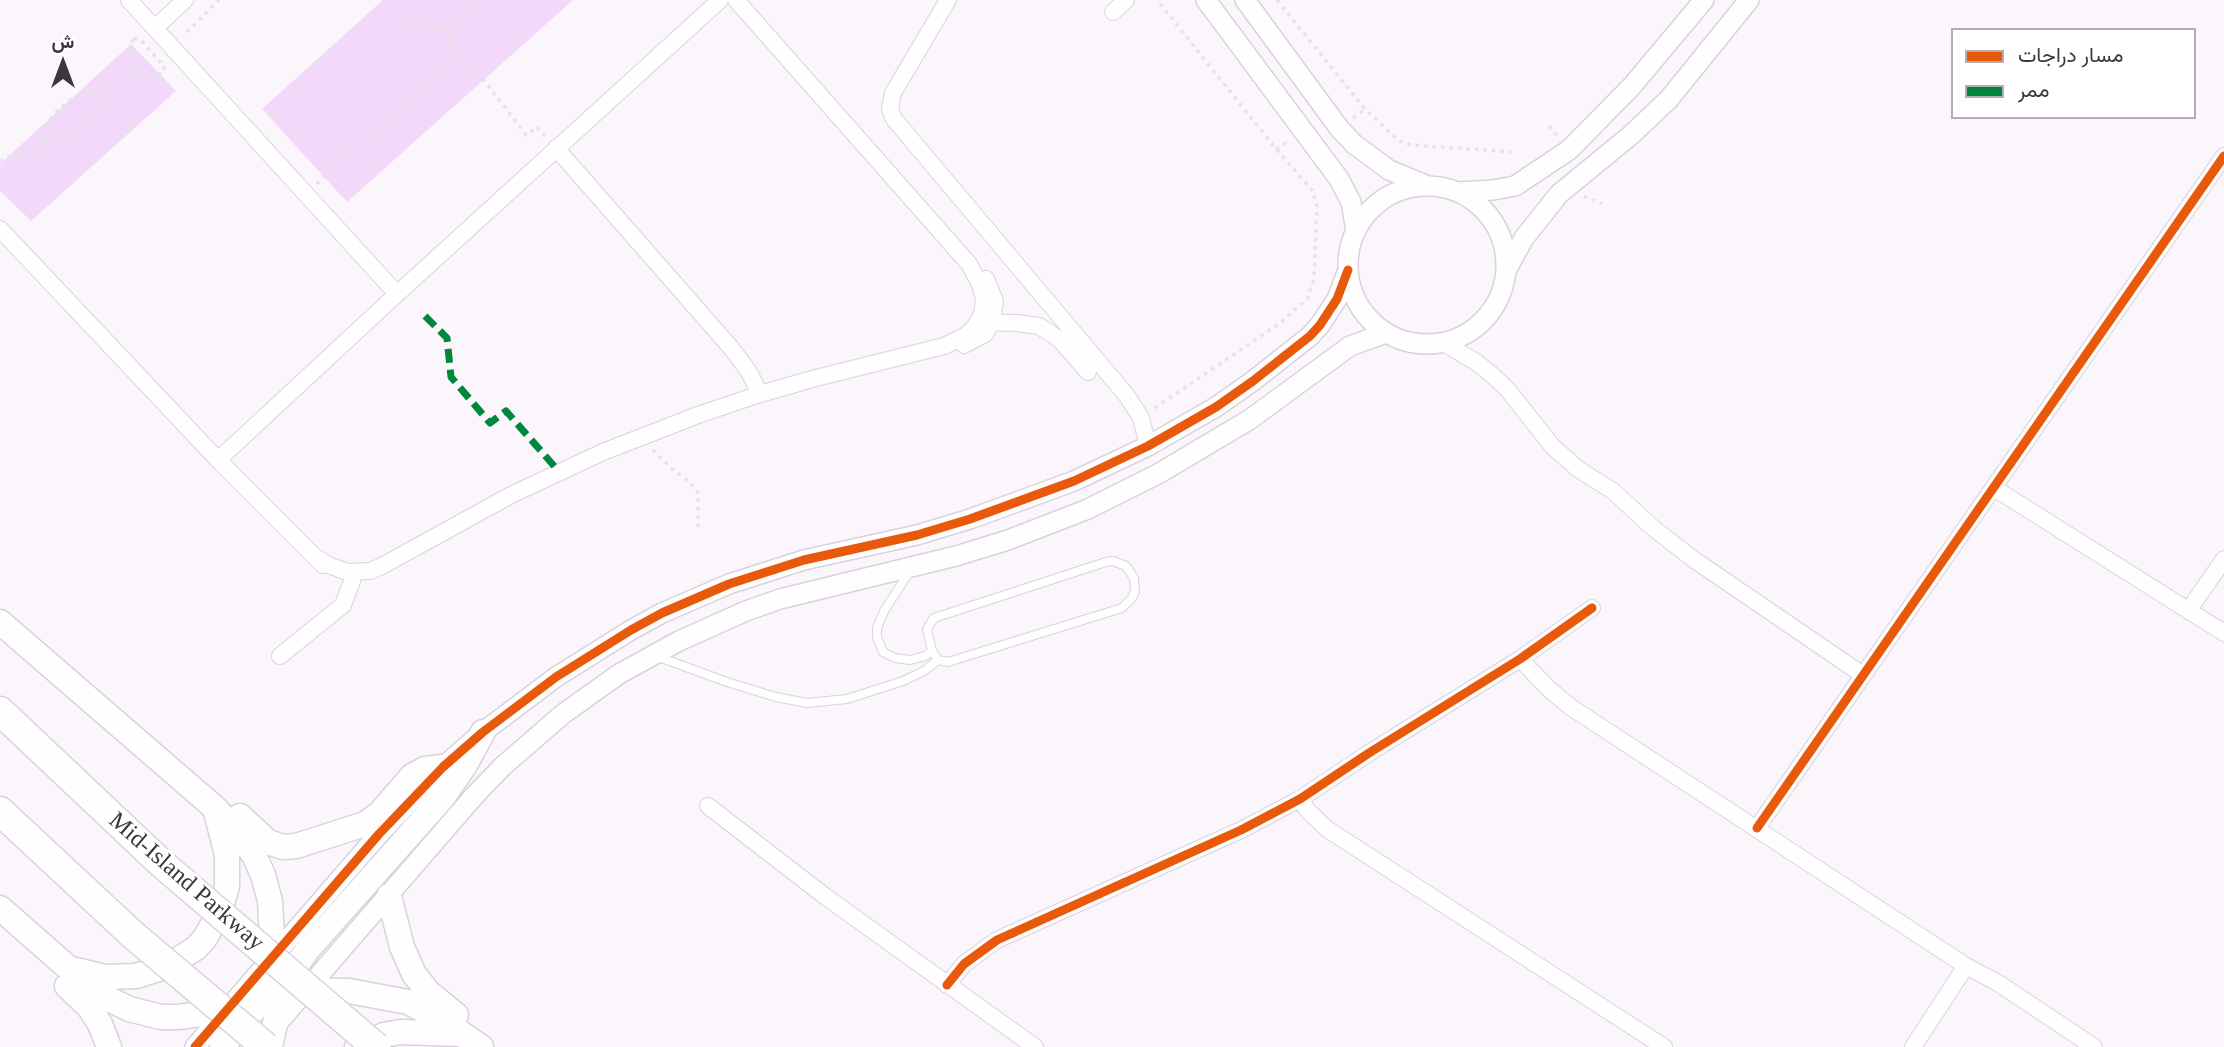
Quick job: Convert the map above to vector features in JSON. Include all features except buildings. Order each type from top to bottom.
[{"type":"highway","name":"Mid-Island Parkway","points":[[0,711],[161,863],[376,1047]]},
{"type":"highway","points":[[0,811],[134,935],[266,1043]]},
{"type":"main road","points":[[0,622],[215,808],[254,855],[270,901],[272,957],[266,1043]]},
{"type":"main road","points":[[222,1047],[268,999],[309,947],[455,781],[483,732]]},
{"type":"main road","points":[[179,775],[192,775],[205,781],[261,837],[276,845],[289,847],[365,824],[379,814],[412,776],[425,769],[443,767]]},
{"type":"main road","points":[[67,968],[105,977],[136,976],[168,966],[196,948],[219,914],[227,886],[227,855],[215,808]]},
{"type":"main road","points":[[388,896],[402,947],[414,974],[428,992],[471,1026],[475,1043]]},
{"type":"main road","points":[[0,908],[101,995],[145,1014],[178,1017],[268,999],[349,991],[408,1002],[437,1017],[475,1043]]},
{"type":"main road","points":[[30,936],[40,960],[89,1007],[100,1024],[109,1047]]},
{"type":"main road","points":[[357,1047],[384,1035],[400,1032],[475,1043]]},
{"type":"street","points":[[129,0],[397,294]]},
{"type":"street","points":[[155,28],[185,0]]},
{"type":"street","points":[[218,460],[720,0]]},
{"type":"street","points":[[318,559],[348,572],[370,570],[390,562],[511,495],[603,452],[760,394],[955,342],[985,322],[995,310],[993,292],[984,276],[969,264],[736,0]]},
{"type":"street","points":[[948,0],[893,93],[890,108],[894,119],[1127,396],[1141,418],[1151,445],[1167,468]]},
{"type":"street","points":[[1113,12],[1126,0]]},
{"type":"street","points":[[1206,0],[1339,179],[1351,202],[1356,231]]},
{"type":"street","points":[[1245,0],[1339,128],[1354,144],[1388,170],[1429,186],[1457,192],[1515,186],[1569,150],[1632,86],[1704,0]]},
{"type":"street","points":[[1507,270],[1524,238],[1559,194],[1631,135],[1669,99],[1749,0]]},
{"type":"street","points":[[556,148],[732,349],[749,372],[760,394]]},
{"type":"street","points":[[1757,828],[2224,156]]},
{"type":"street","points":[[1429,186],[1389,196],[1367,213],[1356,231],[1349,253],[1351,286],[1366,316],[1386,333],[1409,343],[1426,345],[1461,338],[1489,316],[1505,285],[1507,270],[1498,229],[1481,207],[1457,192]]},
{"type":"street","points":[[0,229],[218,460],[332,574],[352,580],[369,578],[390,562]]},
{"type":"street","points":[[272,957],[379,834],[443,767],[483,732],[593,653],[641,624],[729,584],[804,560],[905,538],[970,519],[1074,481],[1151,445],[1234,394],[1310,336],[1337,299],[1348,270]]},
{"type":"street","points":[[985,322],[1039,326],[1059,339],[1088,372]]},
{"type":"street","points":[[195,1047],[268,999],[388,896],[475,795],[532,739],[591,694],[653,654],[712,625],[780,599],[912,568],[982,548],[1057,522],[1167,468],[1249,420],[1338,354],[1362,341],[1386,333]]},
{"type":"street","points":[[1444,343],[1491,373],[1508,390],[1552,446],[1578,469],[1613,491],[1652,527],[1693,559],[1863,675]]},
{"type":"street","points":[[1994,488],[2224,633]]},
{"type":"street","points":[[2188,611],[2224,559]]},
{"type":"street","points":[[280,656],[343,605],[352,580]]},
{"type":"street","points":[[947,985],[964,964],[997,940],[1241,830],[1300,799],[1369,752],[1520,659],[1592,608]]},
{"type":"street","points":[[1520,659],[1572,708],[2094,1047]]},
{"type":"street","points":[[1300,799],[1327,829],[1664,1047]]},
{"type":"street","points":[[708,806],[826,897],[1035,1047]]},
{"type":"street","points":[[1913,1047],[1966,966]]},
{"type":"lane","points":[[1106,562],[1120,563],[1131,571],[1135,591],[1122,608],[953,661],[938,660],[932,651],[927,629],[934,618],[940,615],[1106,562]]},
{"type":"lane","points":[[912,568],[884,611],[877,628],[877,637],[883,652],[895,658],[918,659],[932,651]]},
{"type":"lane","points":[[653,654],[727,682],[807,703],[848,699],[903,681],[924,671],[938,660]]},
{"type":"path","points":[[187,32],[219,0]]},
{"type":"path","points":[[397,0],[413,24],[428,30],[449,27],[463,15],[469,0]]},
{"type":"path","points":[[1141,418],[1280,323],[1307,299],[1314,279],[1317,206],[1313,191],[1157,0]]},
{"type":"path","points":[[1277,0],[1365,109],[1392,137],[1410,145],[1514,152]]},
{"type":"path","points":[[449,27],[449,47],[454,60],[480,75],[526,135],[537,127],[556,148]]},
{"type":"path","points":[[138,38],[163,65],[164,70],[163,73],[146,76],[132,71],[131,41],[138,38]]},
{"type":"path","points":[[309,198],[331,165],[362,140],[400,118],[410,108],[432,74],[442,65],[454,60]]},
{"type":"path","points":[[0,161],[80,133],[97,116],[108,92],[132,71]]},
{"type":"path","points":[[45,144],[53,115],[68,101],[86,93],[108,92]]},
{"type":"path","points":[[638,438],[695,488],[699,500],[696,518],[698,532]]},
{"type":"shaded area","points":[[383,0],[573,0],[347,202],[262,109]]},
{"type":"shaded area","points":[[131,44],[176,91],[31,221],[0,191],[0,164]]},
{"type":"marked path","points":[[425,316],[447,338],[451,377],[490,423],[506,411],[555,467]]},
{"type":"cycle path","points":[[1757,828],[2224,156]]},
{"type":"cycle path","points":[[195,1047],[379,834],[443,767],[483,732],[556,677],[662,613],[729,584],[804,560],[917,535],[970,519],[1074,481],[1148,446],[1216,407],[1310,336],[1337,299],[1348,270]]},
{"type":"cycle path","points":[[947,985],[964,964],[997,940],[1241,830],[1300,799],[1520,659],[1592,608]]}]
